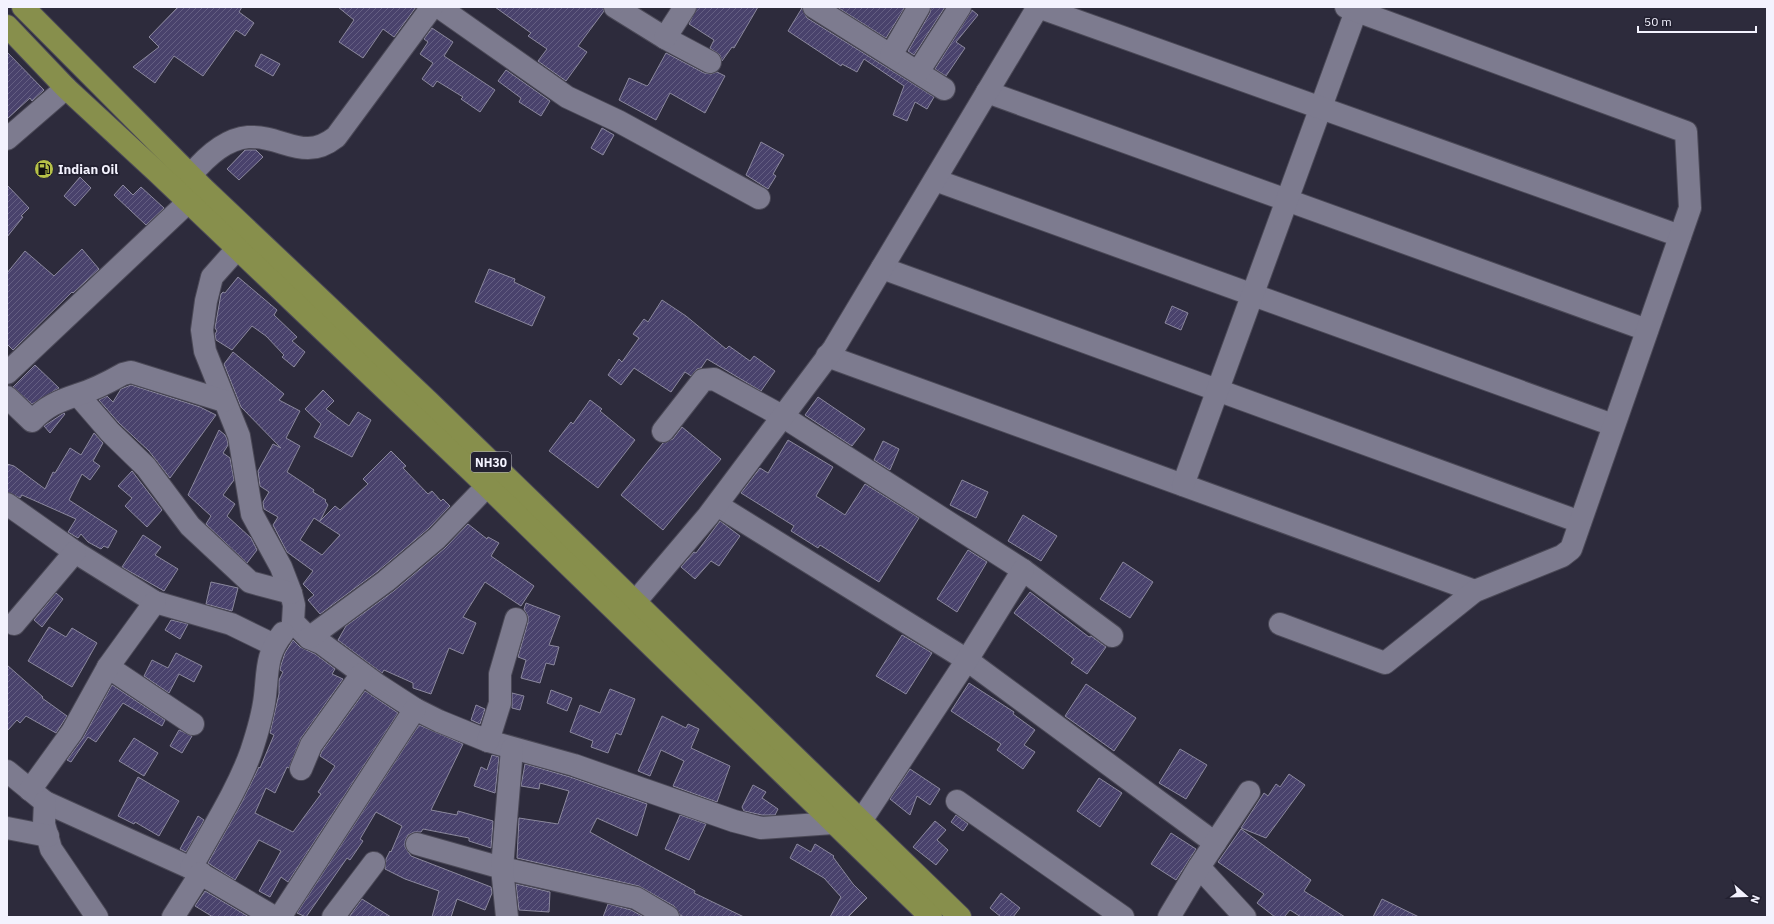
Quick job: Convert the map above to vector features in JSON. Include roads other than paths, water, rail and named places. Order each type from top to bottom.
[{"type":"highway","name":"NH30","points":[[23,7],[194,188],[429,402],[960,917]]},
{"type":"highway","name":"NH30","points":[[7,26],[66,88],[194,188],[237,249],[487,486],[931,917]]},
{"type":"street","points":[[7,373],[194,188],[203,161],[220,148],[247,137],[263,138],[302,148],[315,148],[326,144],[336,137],[432,7]]},
{"type":"street","points":[[439,7],[567,97],[618,120],[759,198]]},
{"type":"street","points":[[615,7],[665,38],[710,62]]},
{"type":"street","points":[[665,38],[685,7]]},
{"type":"street","points":[[814,7],[891,54],[944,89]]},
{"type":"street","points":[[891,54],[919,7]]},
{"type":"street","points":[[918,72],[960,7]]},
{"type":"street","points":[[635,602],[717,504],[827,356],[882,268],[1038,7],[1680,236]]},
{"type":"street","points":[[1183,486],[1321,108],[1351,9],[1686,132],[1690,208],[1646,330],[1571,549],[1562,556],[1475,591],[1384,663],[1280,624]]},
{"type":"street","points":[[7,139],[66,88]]},
{"type":"street","points":[[987,92],[1646,330]]},
{"type":"street","points":[[935,180],[1613,425]]},
{"type":"street","points":[[173,917],[251,752],[265,696],[268,663],[274,645],[293,622],[294,605],[280,567],[252,514],[239,436],[205,351],[202,330],[206,301],[212,277],[237,249]]},
{"type":"street","points":[[882,268],[1580,522]]},
{"type":"street","points":[[827,356],[1475,591]]},
{"type":"street","points":[[7,397],[32,421],[40,412],[53,403],[66,397],[78,395],[123,374],[131,372],[224,401]]},
{"type":"street","points":[[663,430],[703,380],[714,379],[782,416],[1023,570],[1112,636]]},
{"type":"street","points":[[78,395],[110,432],[146,467],[190,526],[250,582],[290,593]]},
{"type":"street","points":[[309,638],[386,581],[437,538],[487,486]]},
{"type":"street","points":[[7,504],[75,552],[155,602],[231,624],[274,645]]},
{"type":"street","points":[[717,504],[967,660],[1215,843]]},
{"type":"street","points":[[14,624],[75,552]]},
{"type":"street","points":[[861,822],[967,660],[1023,570]]},
{"type":"street","points":[[97,917],[51,849],[37,796],[108,666],[155,602]]},
{"type":"street","points":[[488,741],[500,703],[500,674],[516,619]]},
{"type":"street","points":[[293,622],[309,638],[321,643],[362,674],[415,709],[488,741],[512,749],[574,765],[734,821],[761,828],[833,823]]},
{"type":"street","points":[[108,666],[193,724]]},
{"type":"street","points":[[301,769],[311,745],[362,674]]},
{"type":"street","points":[[280,917],[415,709]]},
{"type":"street","points":[[507,917],[502,868],[512,749]]},
{"type":"street","points":[[7,771],[37,796],[196,870],[274,917]]},
{"type":"street","points":[[1169,917],[1199,867],[1249,792]]},
{"type":"street","points":[[957,801],[1123,917]]},
{"type":"street","points":[[7,828],[48,836]]},
{"type":"street","points":[[417,844],[502,868],[636,898],[668,917]]},
{"type":"street","points":[[333,917],[374,864]]},
{"type":"street","points":[[1199,867],[1245,917]]},
{"type":"place","name":"Indian Oil","points":[[44,169]]}]
